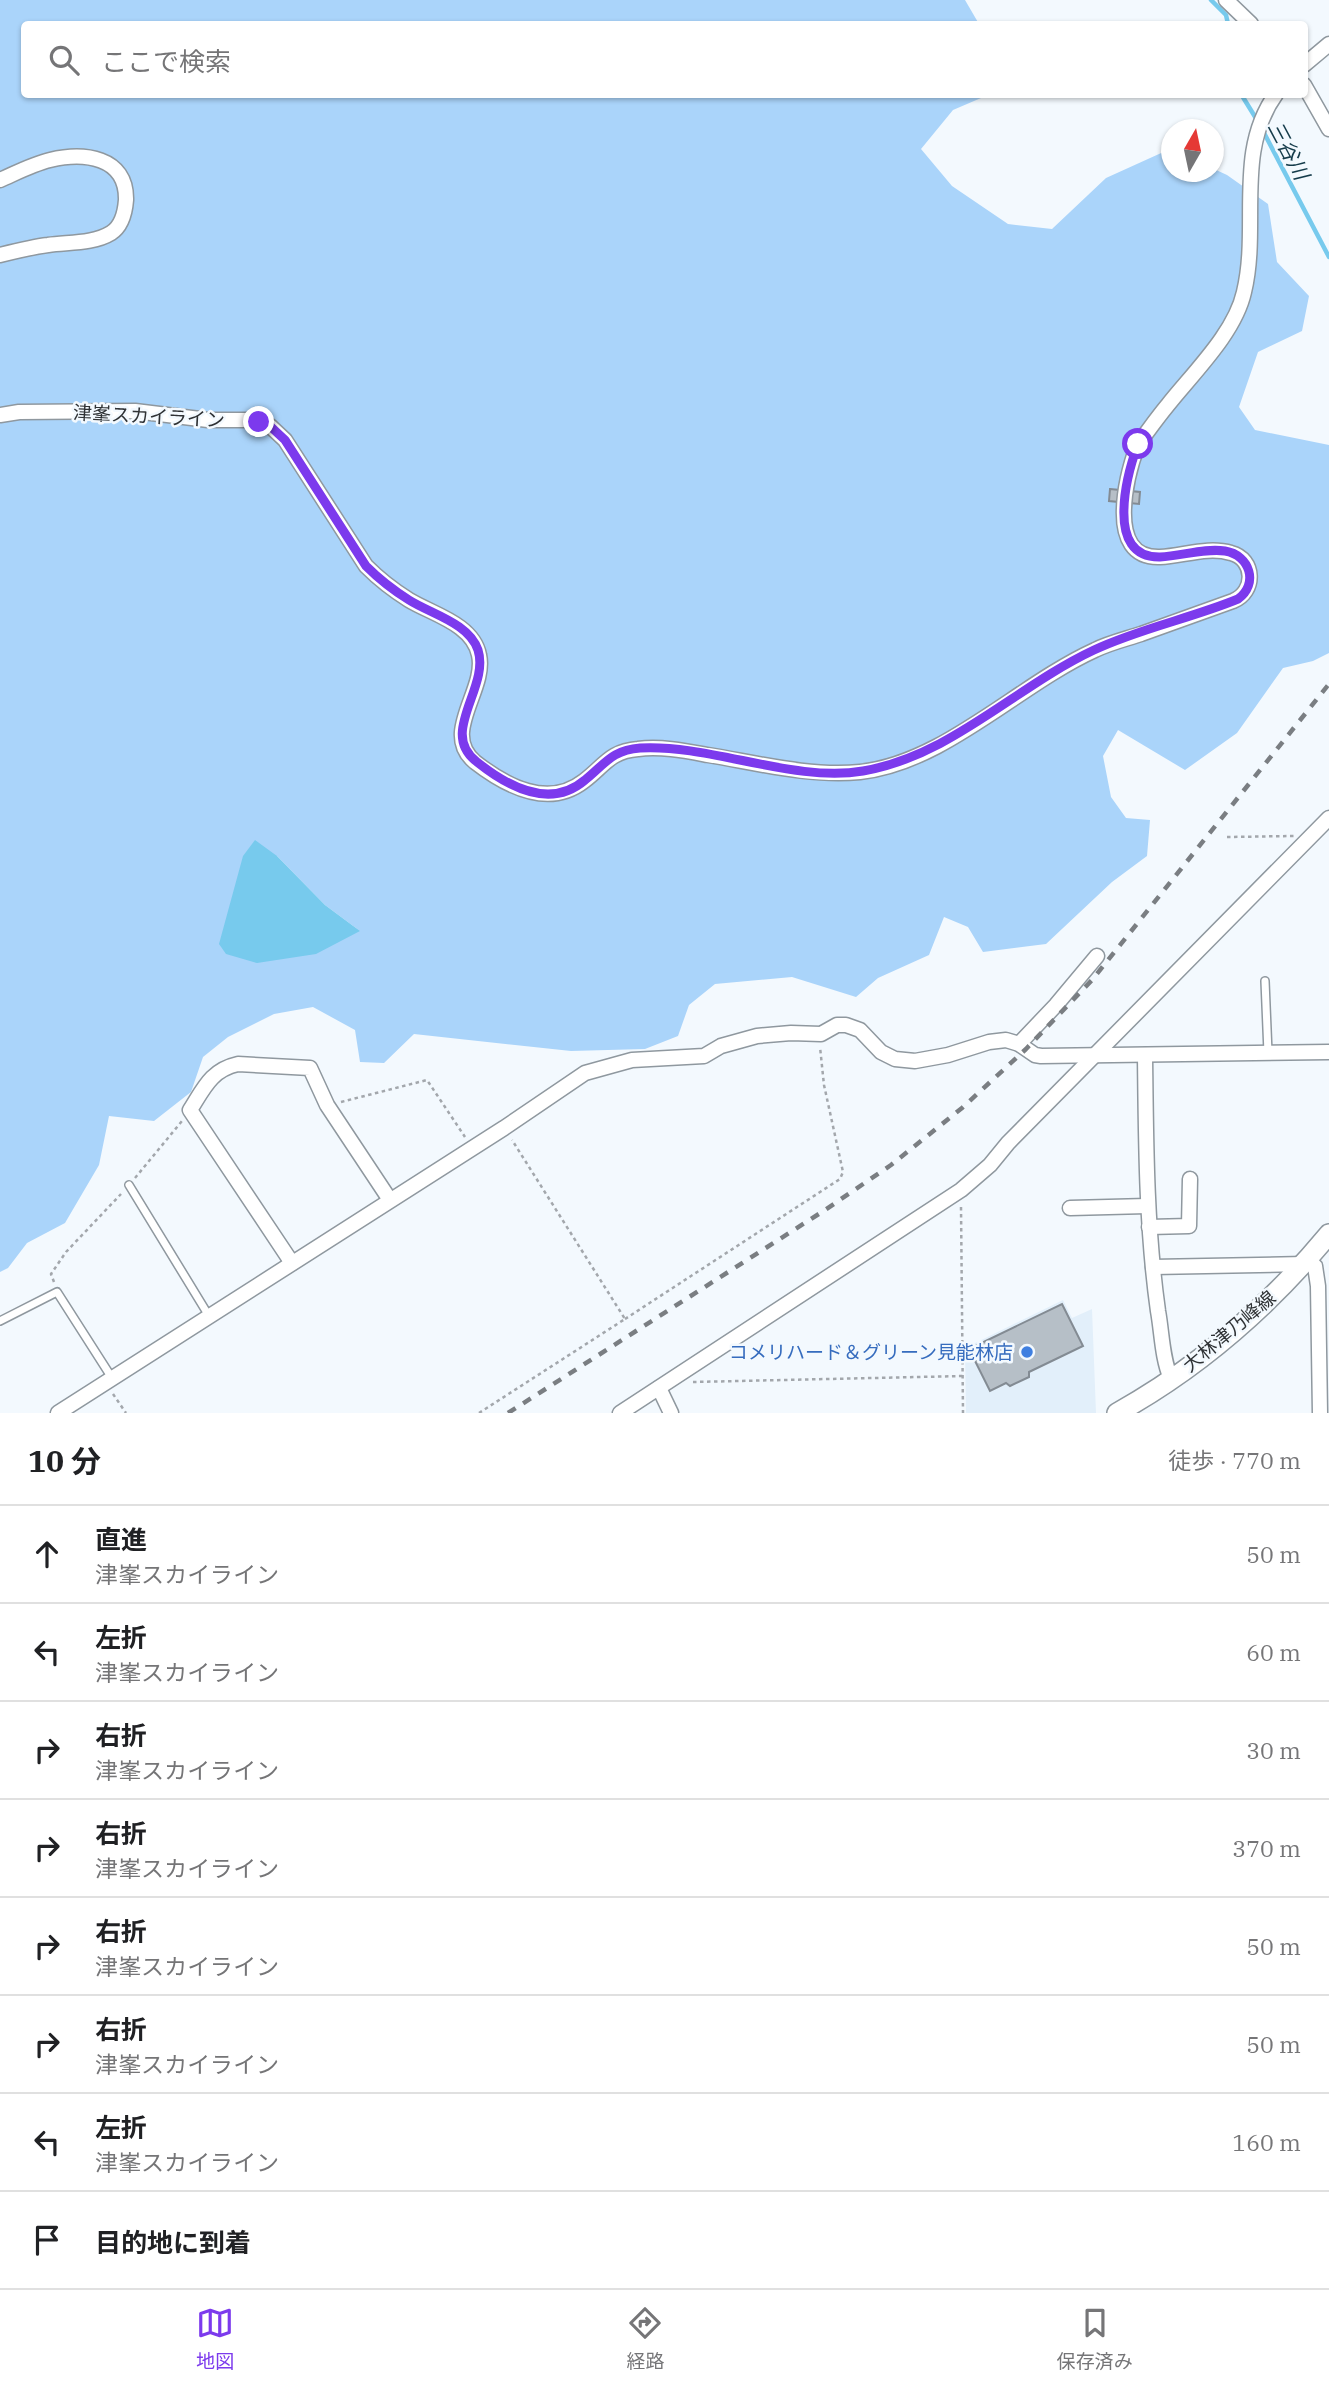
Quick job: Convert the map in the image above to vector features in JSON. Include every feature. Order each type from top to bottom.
[{"type":"main road","name":"大林津乃峰線","points":[[1117,1413],[1171,1379],[1314,1264],[1329,1234]]},
{"type":"street","points":[[1226,0],[1248,21]]},
{"type":"street","points":[[1308,62],[1329,44]]},
{"type":"street","points":[[1308,92],[1329,129]]},
{"type":"street","name":"津峯スカイライン","points":[[0,415],[19,412],[135,411],[196,419],[247,420],[270,426],[285,440],[366,566],[384,584],[450,622],[466,633],[476,645],[480,669],[463,727],[463,746],[474,761],[518,789],[533,793],[563,791],[586,780],[609,758],[622,751],[638,748],[692,752],[828,772],[861,772],[906,760],[937,746],[1036,682],[1096,649],[1233,601],[1245,593],[1250,574],[1247,565],[1238,555],[1219,551],[1160,557],[1146,555],[1129,541],[1124,519],[1130,465],[1138,444],[1230,326],[1244,294],[1251,253],[1251,168],[1255,141],[1265,109],[1273,98]]},
{"type":"street","points":[[0,180],[49,160],[88,157],[100,160],[117,171],[124,184],[126,200],[121,221],[107,235],[0,254]]},
{"type":"street","points":[[620,1413],[961,1190],[990,1164],[1329,818]]},
{"type":"street","points":[[1312,835],[1329,835]]},
{"type":"street","points":[[1019,1044],[1097,956]]},
{"type":"street","points":[[58,1413],[504,1128],[585,1073],[632,1060],[704,1056],[721,1046],[757,1036],[821,1034],[837,1025],[860,1030],[881,1052],[895,1059],[915,1061],[1006,1040],[1041,1056],[1329,1052]]},
{"type":"street","points":[[1145,1055],[1147,1206],[1153,1268],[1167,1368],[1171,1379]]},
{"type":"street","points":[[292,1263],[190,1110],[215,1073],[227,1066],[238,1064],[310,1068],[327,1105],[390,1200]]},
{"type":"street","points":[[1149,1227],[1189,1226],[1190,1178]]},
{"type":"street","points":[[1070,1208],[1147,1206]]},
{"type":"street","points":[[1153,1268],[1314,1264],[1318,1286],[1320,1413]]},
{"type":"street","points":[[663,1385],[671,1413]]},
{"type":"lane","points":[[1265,981],[1268,1053]]},
{"type":"lane","points":[[129,1185],[209,1315]]},
{"type":"lane","points":[[0,1321],[57,1292],[109,1380]]},
{"type":"path","points":[[1227,837],[1312,835]]},
{"type":"path","points":[[479,1413],[840,1179],[843,1172],[824,1085],[821,1034]]},
{"type":"path","points":[[327,1105],[428,1080],[472,1148]]},
{"type":"path","points":[[57,1292],[51,1274],[66,1252],[129,1185],[190,1110]]},
{"type":"path","points":[[504,1128],[625,1319]]},
{"type":"path","points":[[961,1190],[963,1413]]},
{"type":"path","points":[[663,1385],[963,1376]]},
{"type":"path","points":[[109,1380],[126,1413]]},
{"type":"shaded area","points":[[0,0],[965,0],[977,21],[21,21],[21,98],[981,98],[953,110],[921,149],[952,186],[1008,224],[1052,229],[1106,178],[1161,153],[1161,182],[1224,182],[1224,174],[1268,204],[1277,262],[1309,296],[1302,331],[1258,352],[1239,407],[1255,430],[1329,445],[1329,653],[1313,661],[1283,668],[1237,733],[1185,770],[1118,730],[1103,756],[1111,797],[1126,818],[1150,820],[1147,856],[1112,882],[1046,944],[983,952],[968,927],[944,917],[929,955],[878,978],[856,997],[792,977],[715,984],[689,1005],[678,1036],[645,1049],[571,1051],[414,1034],[384,1063],[360,1062],[355,1030],[313,1007],[274,1014],[228,1037],[203,1057],[191,1092],[154,1121],[109,1116],[99,1165],[65,1223],[27,1243],[8,1268],[0,1272]],"holes":[[[243,856],[277,856],[325,905],[360,931]]]},
{"type":"shaded area","points":[[255,840],[277,856],[325,905],[360,931],[316,954],[257,963],[226,954],[219,944],[243,856]]},
{"type":"shaded area","points":[[1063,1300],[1072,1318],[1092,1309],[1096,1413],[966,1413],[965,1348]]},
{"type":"building","points":[[1110,489],[1140,492],[1139,504],[1109,501]]},
{"type":"building","points":[[1062,1304],[1083,1346],[1029,1372],[1029,1377],[1010,1386],[1006,1383],[990,1391],[969,1349]]},
{"type":"waterway","name":"三谷川","points":[[1211,0],[1226,15],[1227,21]]},
{"type":"waterway","name":"三谷川","points":[[1243,98],[1257,120]]},
{"type":"waterway","name":"三谷川","points":[[1263,131],[1329,257]]},
{"type":"railway","points":[[508,1413],[825,1210],[891,1165],[962,1108],[1026,1049],[1092,980],[1329,684]]},
{"type":"place","name":"コメリハード＆グリーン見能林店","points":[[1027,1352]]},
{"type":"route","points":[[259,422],[270,426],[285,440],[366,566],[384,584],[450,622],[466,633],[476,645],[480,669],[461,734],[468,755],[501,780],[518,789],[548,794],[575,787],[609,758],[622,751],[638,748],[692,752],[828,772],[861,772],[906,760],[937,746],[1036,682],[1096,649],[1238,599],[1248,589],[1250,574],[1245,561],[1238,555],[1219,551],[1160,557],[1146,555],[1129,541],[1124,519],[1125,496],[1130,465],[1138,444]]}]
